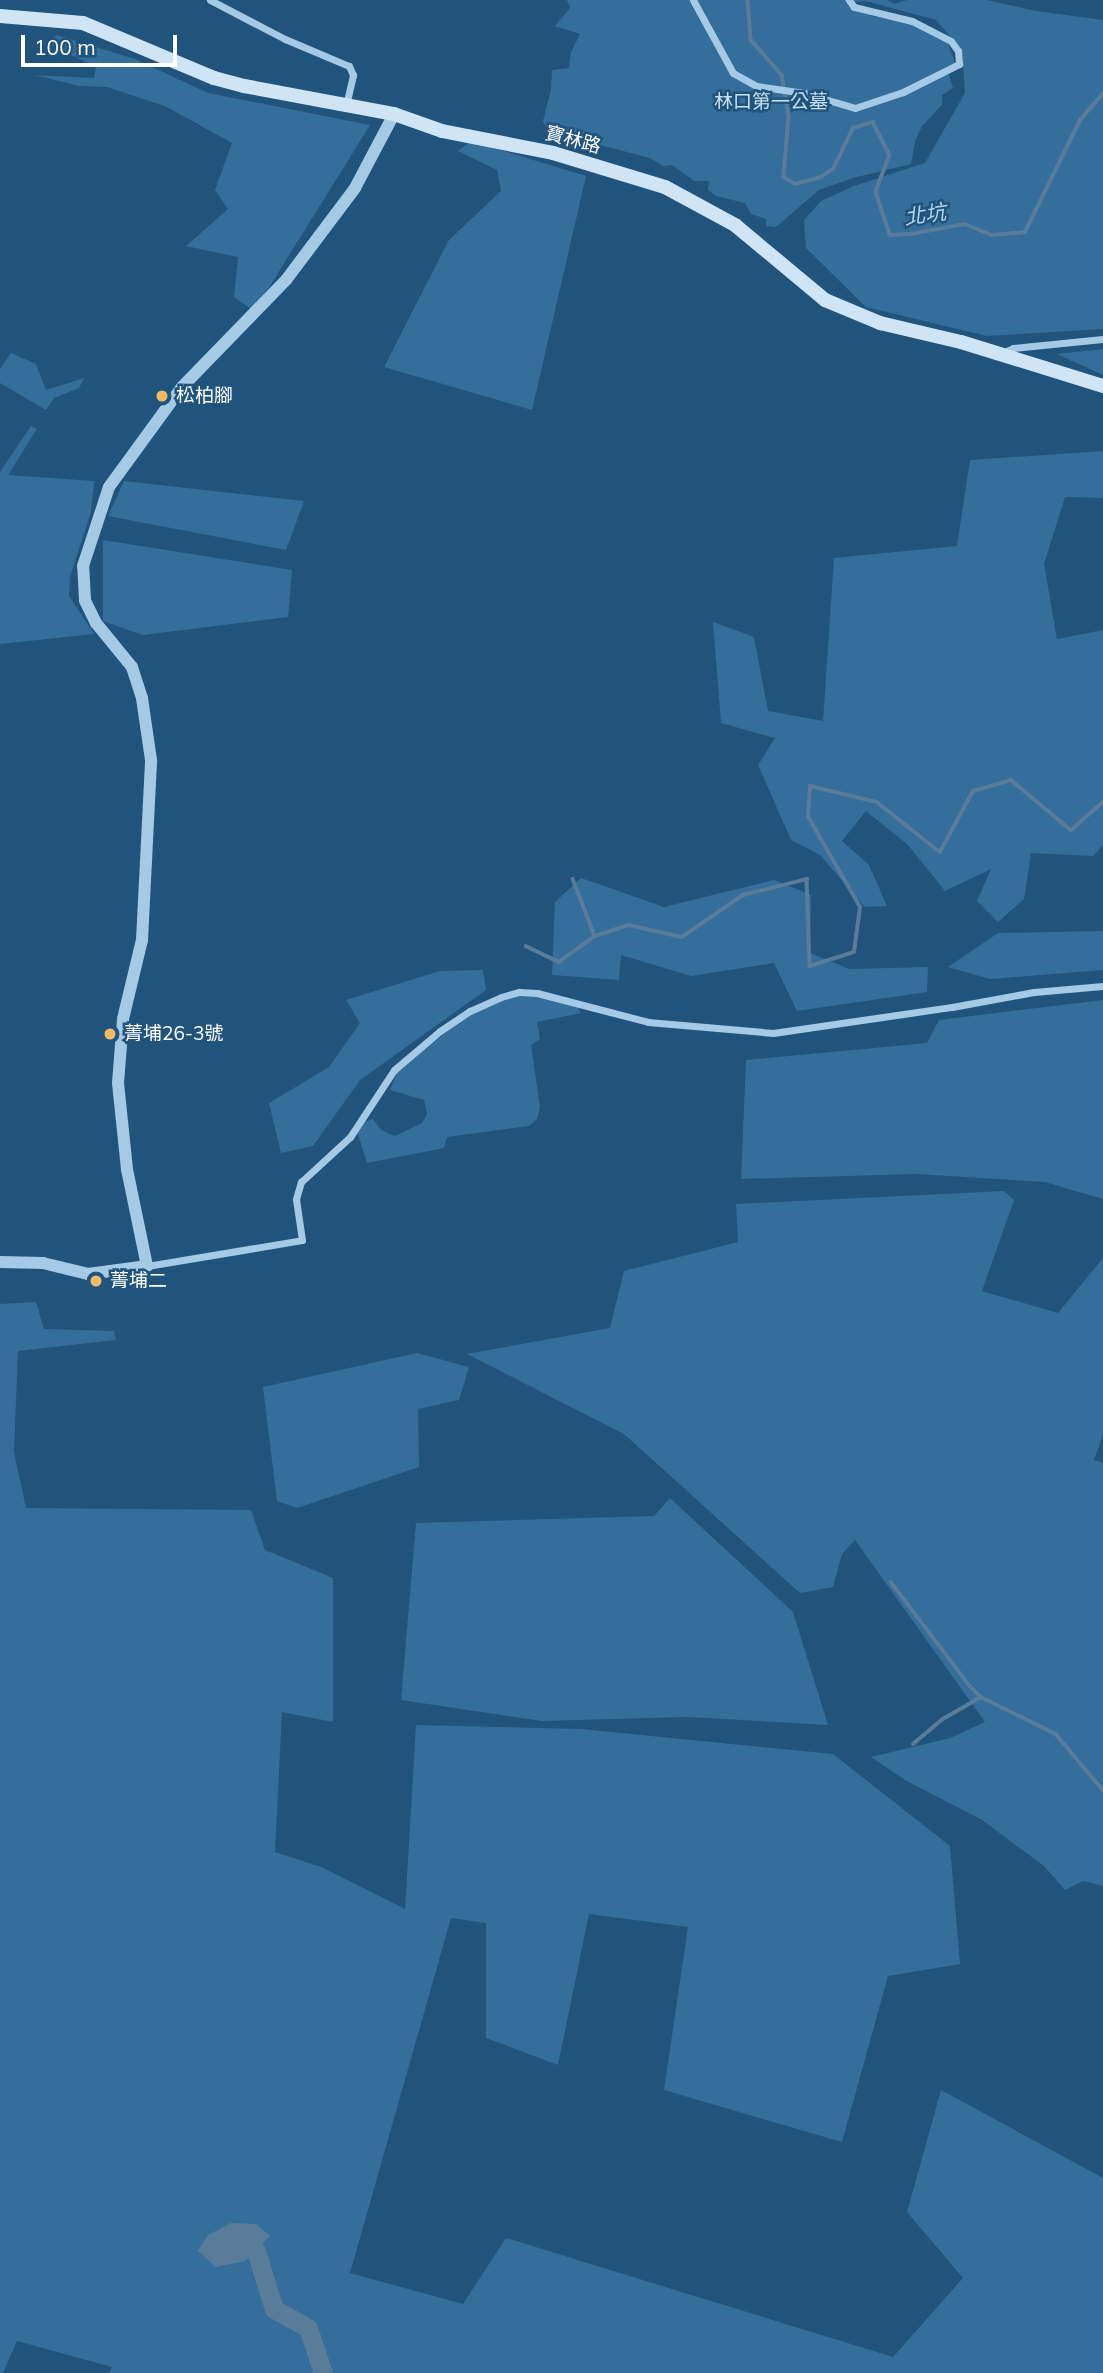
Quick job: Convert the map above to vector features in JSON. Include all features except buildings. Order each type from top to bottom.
[{"type":"main road","name":"寶林路","points":[[0,16],[83,23],[214,78],[394,114],[442,131],[552,153],[665,187],[735,225],[825,300],[880,323],[1001,354],[1103,386]]},
{"type":"street","points":[[210,0],[285,38],[349,66],[353,75],[346,105]]},
{"type":"street","points":[[693,0],[733,73],[756,86],[855,108],[903,92],[959,64],[958,51],[951,41],[912,21],[854,7],[849,0]]},
{"type":"street","points":[[147,1266],[127,1169],[118,1083],[123,1019],[142,940],[151,760],[142,698],[132,667],[96,623],[85,600],[83,566],[109,487],[182,387],[286,280],[355,188],[394,114]]},
{"type":"street","points":[[1001,354],[1013,348],[1103,339]]},
{"type":"street","points":[[0,1262],[43,1263],[88,1274],[302,1240],[296,1199],[301,1182],[350,1137],[394,1070],[440,1031],[501,997],[519,992],[537,993],[648,1022],[773,1033],[1034,992],[1103,986]]},
{"type":"green space","name":"林口第一公墓","points":[[567,0],[888,0],[894,4],[907,0],[987,0],[1036,11],[1103,20],[1103,329],[987,336],[866,307],[806,248],[804,220],[821,201],[854,186],[925,163],[965,93],[962,50],[936,20],[866,1],[855,2],[858,11],[875,17],[904,19],[946,38],[955,63],[948,72],[953,88],[942,95],[942,105],[922,126],[915,141],[911,164],[853,178],[819,190],[776,227],[766,226],[766,219],[751,214],[745,203],[716,196],[708,190],[709,181],[694,181],[672,165],[663,166],[650,158],[604,146],[568,142],[547,129],[543,121],[551,90],[552,70],[569,68],[571,52],[580,34],[555,26],[570,8]]},
{"type":"green space","points":[[57,35],[135,59],[208,93],[370,125],[270,286],[251,309],[234,297],[238,257],[186,246],[228,209],[215,190],[232,143],[165,106],[107,87],[79,86],[35,75],[94,78],[96,67],[47,43]]},
{"type":"green space","points":[[471,141],[586,176],[532,410],[384,367],[449,240],[501,191],[497,170],[458,151]]},
{"type":"green space","points":[[1103,349],[1103,375],[1057,354]]},
{"type":"green space","points":[[11,353],[36,364],[46,390],[84,378],[79,388],[54,398],[46,410],[0,383],[0,369]]},
{"type":"green space","points":[[31,426],[37,429],[8,475],[94,481],[91,512],[70,577],[69,596],[94,634],[0,644],[0,472]]},
{"type":"green space","points":[[1103,451],[1103,498],[1065,497],[1044,564],[1057,639],[1103,630],[1103,845],[1093,856],[1031,853],[1024,899],[998,922],[977,901],[991,869],[945,891],[908,845],[866,811],[842,841],[869,865],[887,906],[865,907],[820,855],[791,840],[758,765],[775,738],[721,723],[713,622],[754,637],[768,711],[823,721],[834,558],[957,546],[970,460]]},
{"type":"green space","points":[[124,481],[304,501],[286,550],[108,516]]},
{"type":"green space","points":[[103,540],[292,570],[288,617],[143,635],[103,621]]},
{"type":"green space","points":[[581,878],[664,907],[774,880],[811,895],[810,953],[849,969],[928,967],[927,992],[797,1011],[774,963],[691,976],[621,955],[619,980],[552,975],[555,902]]},
{"type":"green space","points":[[1103,931],[1103,970],[990,979],[948,967],[998,933]]},
{"type":"green space","points":[[483,970],[486,990],[360,1080],[313,1146],[281,1153],[269,1103],[329,1067],[360,1023],[346,1000],[440,971]]},
{"type":"green space","points":[[522,992],[576,1005],[581,1013],[537,1022],[540,1039],[531,1045],[540,1107],[537,1119],[529,1126],[447,1137],[444,1148],[367,1163],[356,1128],[361,1123],[373,1119],[381,1130],[395,1136],[422,1123],[427,1114],[424,1100],[390,1090],[400,1066],[489,1001]]},
{"type":"green space","points":[[1103,1000],[1103,1199],[1045,1182],[916,1174],[741,1179],[746,1060],[927,1043],[939,1020]]},
{"type":"green space","points":[[1004,1191],[1014,1200],[982,1291],[1058,1313],[1103,1258],[1103,1435],[1094,1460],[1103,1463],[1103,1886],[1083,1881],[1065,1890],[1044,1866],[982,1820],[905,1780],[871,1757],[950,1738],[985,1722],[855,1540],[842,1554],[833,1587],[800,1593],[624,1434],[467,1354],[610,1328],[624,1271],[738,1242],[736,1204]]},
{"type":"green space","points":[[36,1302],[44,1329],[114,1331],[116,1340],[18,1351],[14,1452],[26,1508],[251,1510],[265,1550],[333,1578],[333,1722],[282,1712],[275,1852],[321,1867],[405,1909],[416,1725],[581,1729],[833,1754],[950,1846],[960,1964],[888,1976],[842,2142],[664,2090],[688,1927],[589,1914],[558,2065],[486,2038],[486,1923],[451,1918],[350,2273],[463,2304],[506,2238],[893,2357],[963,2278],[907,2212],[941,2090],[1103,2178],[1103,2373],[109,2373],[112,2367],[17,2341],[3,2373],[0,2373],[0,1304]]},
{"type":"green space","points":[[417,1353],[469,1367],[459,1400],[418,1409],[419,1467],[297,1508],[277,1501],[263,1387]]},
{"type":"green space","points":[[670,1498],[793,1612],[828,1725],[688,1717],[542,1721],[401,1700],[416,1523],[654,1516]]},
{"type":"shaded area","points":[[231,2223],[256,2224],[270,2236],[245,2261],[216,2267],[198,2251],[208,2235]]},
{"type":"waterway","name":"北坑","points":[[748,0],[751,40],[782,75],[789,116],[784,177],[795,184],[821,177],[833,169],[853,128],[873,122],[890,155],[876,192],[890,235],[965,224],[992,235],[1025,232],[1080,120],[1103,94]]},
{"type":"waterway","points":[[526,946],[559,962],[595,936],[629,925],[682,937],[743,895],[807,879],[810,966],[854,952],[860,907],[808,817],[810,786],[877,802],[940,852],[973,791],[1011,780],[1071,830],[1103,802]]},
{"type":"waterway","points":[[573,879],[595,936]]},
{"type":"waterway","points":[[891,1582],[981,1697],[1056,1734],[1103,1790]]},
{"type":"waterway","points":[[913,1744],[943,1719],[981,1697]]},
{"type":"waterway","points":[[256,2251],[274,2309],[308,2328],[323,2373]]},
{"type":"place","name":"松柏腳","points":[[162,396]]},
{"type":"place","name":"菁埔26-3號","points":[[110,1034]]},
{"type":"place","name":"菁埔二","points":[[96,1281]]}]
